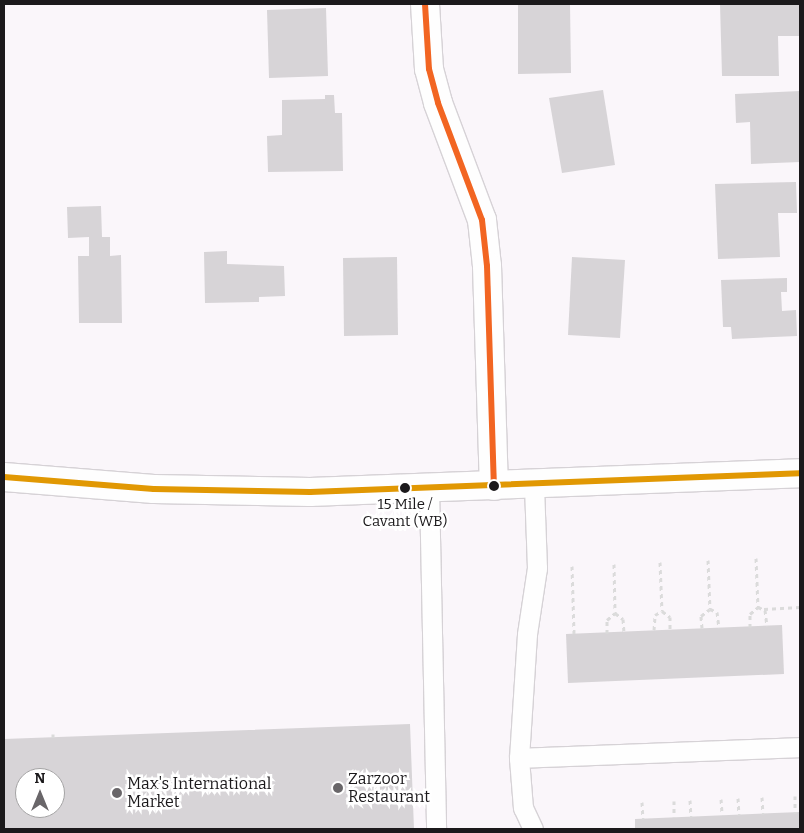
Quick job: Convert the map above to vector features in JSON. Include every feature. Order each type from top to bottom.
[{"type":"main road","points":[[425,4],[429,69],[438,103],[482,220],[487,266],[494,486]]},
{"type":"main road","points":[[4,477],[154,489],[310,492],[534,485],[800,473]]},
{"type":"lane","points":[[533,829],[523,808],[519,758],[527,634],[537,568],[534,485]]},
{"type":"lane","points":[[429,489],[436,829]]},
{"type":"lane","points":[[519,758],[800,747]]},
{"type":"path","points":[[756,558],[758,607]]},
{"type":"path","points":[[708,560],[710,609]]},
{"type":"path","points":[[660,562],[662,611]]},
{"type":"path","points":[[607,633],[607,620],[615,613],[614,564]]},
{"type":"path","points":[[572,566],[574,634]]},
{"type":"path","points":[[758,607],[763,609],[800,607]]},
{"type":"path","points":[[750,627],[750,614],[758,607]]},
{"type":"path","points":[[710,609],[717,612],[719,628]]},
{"type":"path","points":[[702,628],[703,613],[710,609]]},
{"type":"path","points":[[763,609],[767,626]]},
{"type":"path","points":[[662,611],[670,617],[670,630]]},
{"type":"path","points":[[654,630],[655,615],[662,611]]},
{"type":"path","points":[[615,613],[623,619],[624,632]]},
{"type":"path","points":[[795,796],[795,813]]},
{"type":"path","points":[[762,797],[763,814]]},
{"type":"path","points":[[738,798],[738,815]]},
{"type":"path","points":[[721,799],[722,815]]},
{"type":"path","points":[[690,800],[691,817]]},
{"type":"path","points":[[674,801],[674,818]]},
{"type":"path","points":[[642,802],[643,819]]},
{"type":"building","points":[[518,4],[570,4],[571,73],[518,74]]},
{"type":"building","points":[[720,4],[800,4],[800,36],[778,36],[779,76],[722,76]]},
{"type":"building","points":[[326,8],[328,76],[269,78],[267,10]]},
{"type":"building","points":[[603,90],[615,165],[562,173],[549,98]]},
{"type":"building","points":[[800,91],[800,162],[751,164],[750,122],[736,123],[735,94]]},
{"type":"building","points":[[325,95],[334,95],[335,113],[342,113],[343,171],[268,172],[267,136],[282,135],[282,100],[325,99]]},
{"type":"building","points":[[796,182],[797,213],[778,213],[780,257],[718,259],[715,184]]},
{"type":"building","points":[[101,206],[102,237],[110,237],[110,256],[121,255],[122,323],[79,323],[78,256],[89,256],[89,237],[68,238],[67,207]]},
{"type":"building","points":[[227,251],[227,264],[284,266],[285,296],[259,297],[259,302],[205,303],[204,252]]},
{"type":"building","points":[[397,257],[398,335],[344,336],[343,258]]},
{"type":"building","points":[[572,257],[625,260],[620,338],[568,335]]},
{"type":"building","points":[[787,278],[787,292],[781,292],[782,311],[796,310],[797,336],[732,339],[731,327],[723,327],[721,280]]},
{"type":"building","points":[[782,625],[784,674],[568,683],[566,634]]},
{"type":"building","points":[[410,724],[414,829],[4,829],[4,739]]},
{"type":"building","points":[[800,812],[800,829],[635,829],[635,819]]},
{"type":"transit line","points":[[425,4],[429,69],[438,103],[482,220],[487,266],[494,486]]},
{"type":"transit line","points":[[4,477],[154,489],[310,492],[800,473]]},
{"type":"place","name":"15 Mile / Cavant (WB)","points":[[405,488]]},
{"type":"place","name":"Zarzoor Restaurant","points":[[338,788]]},
{"type":"place","name":"Max's International Market","points":[[117,793]]}]
